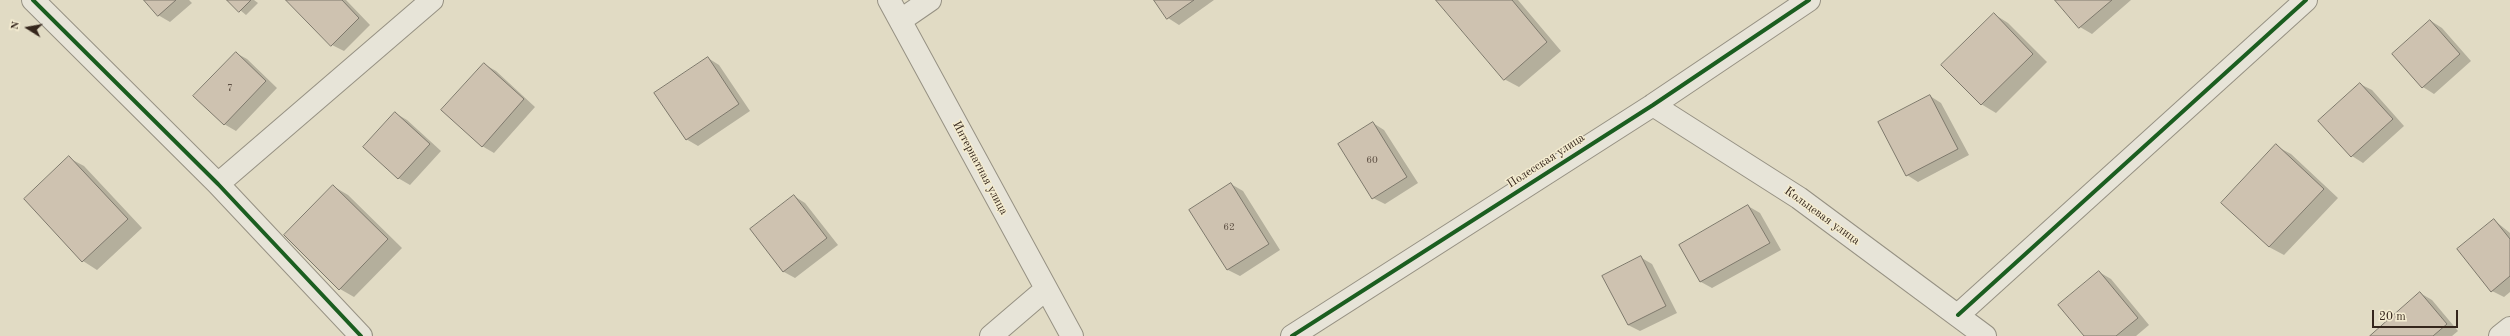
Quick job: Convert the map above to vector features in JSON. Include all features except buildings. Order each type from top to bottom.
[{"type":"street","points":[[33,0],[218,184],[361,336]]},
{"type":"street","points":[[218,184],[432,0]]},
{"type":"street","name":"Интернатная улица","points":[[889,0],[1072,336]]},
{"type":"street","points":[[901,20],[930,0]]},
{"type":"street","name":"Полесская улица","points":[[1292,336],[1653,105],[1809,0]]},
{"type":"street","points":[[1958,315],[2306,0]]},
{"type":"street","name":"Кольцевая улица","points":[[1653,105],[1799,198],[1986,336]]},
{"type":"street","points":[[991,336],[1046,288]]},
{"type":"street","points":[[2500,336],[2510,328]]},
{"type":"cycle path","points":[[33,0],[218,184],[361,336]]},
{"type":"cycle path","points":[[1292,336],[1653,105],[1809,0]]},
{"type":"cycle path","points":[[1958,315],[2306,0]]}]
